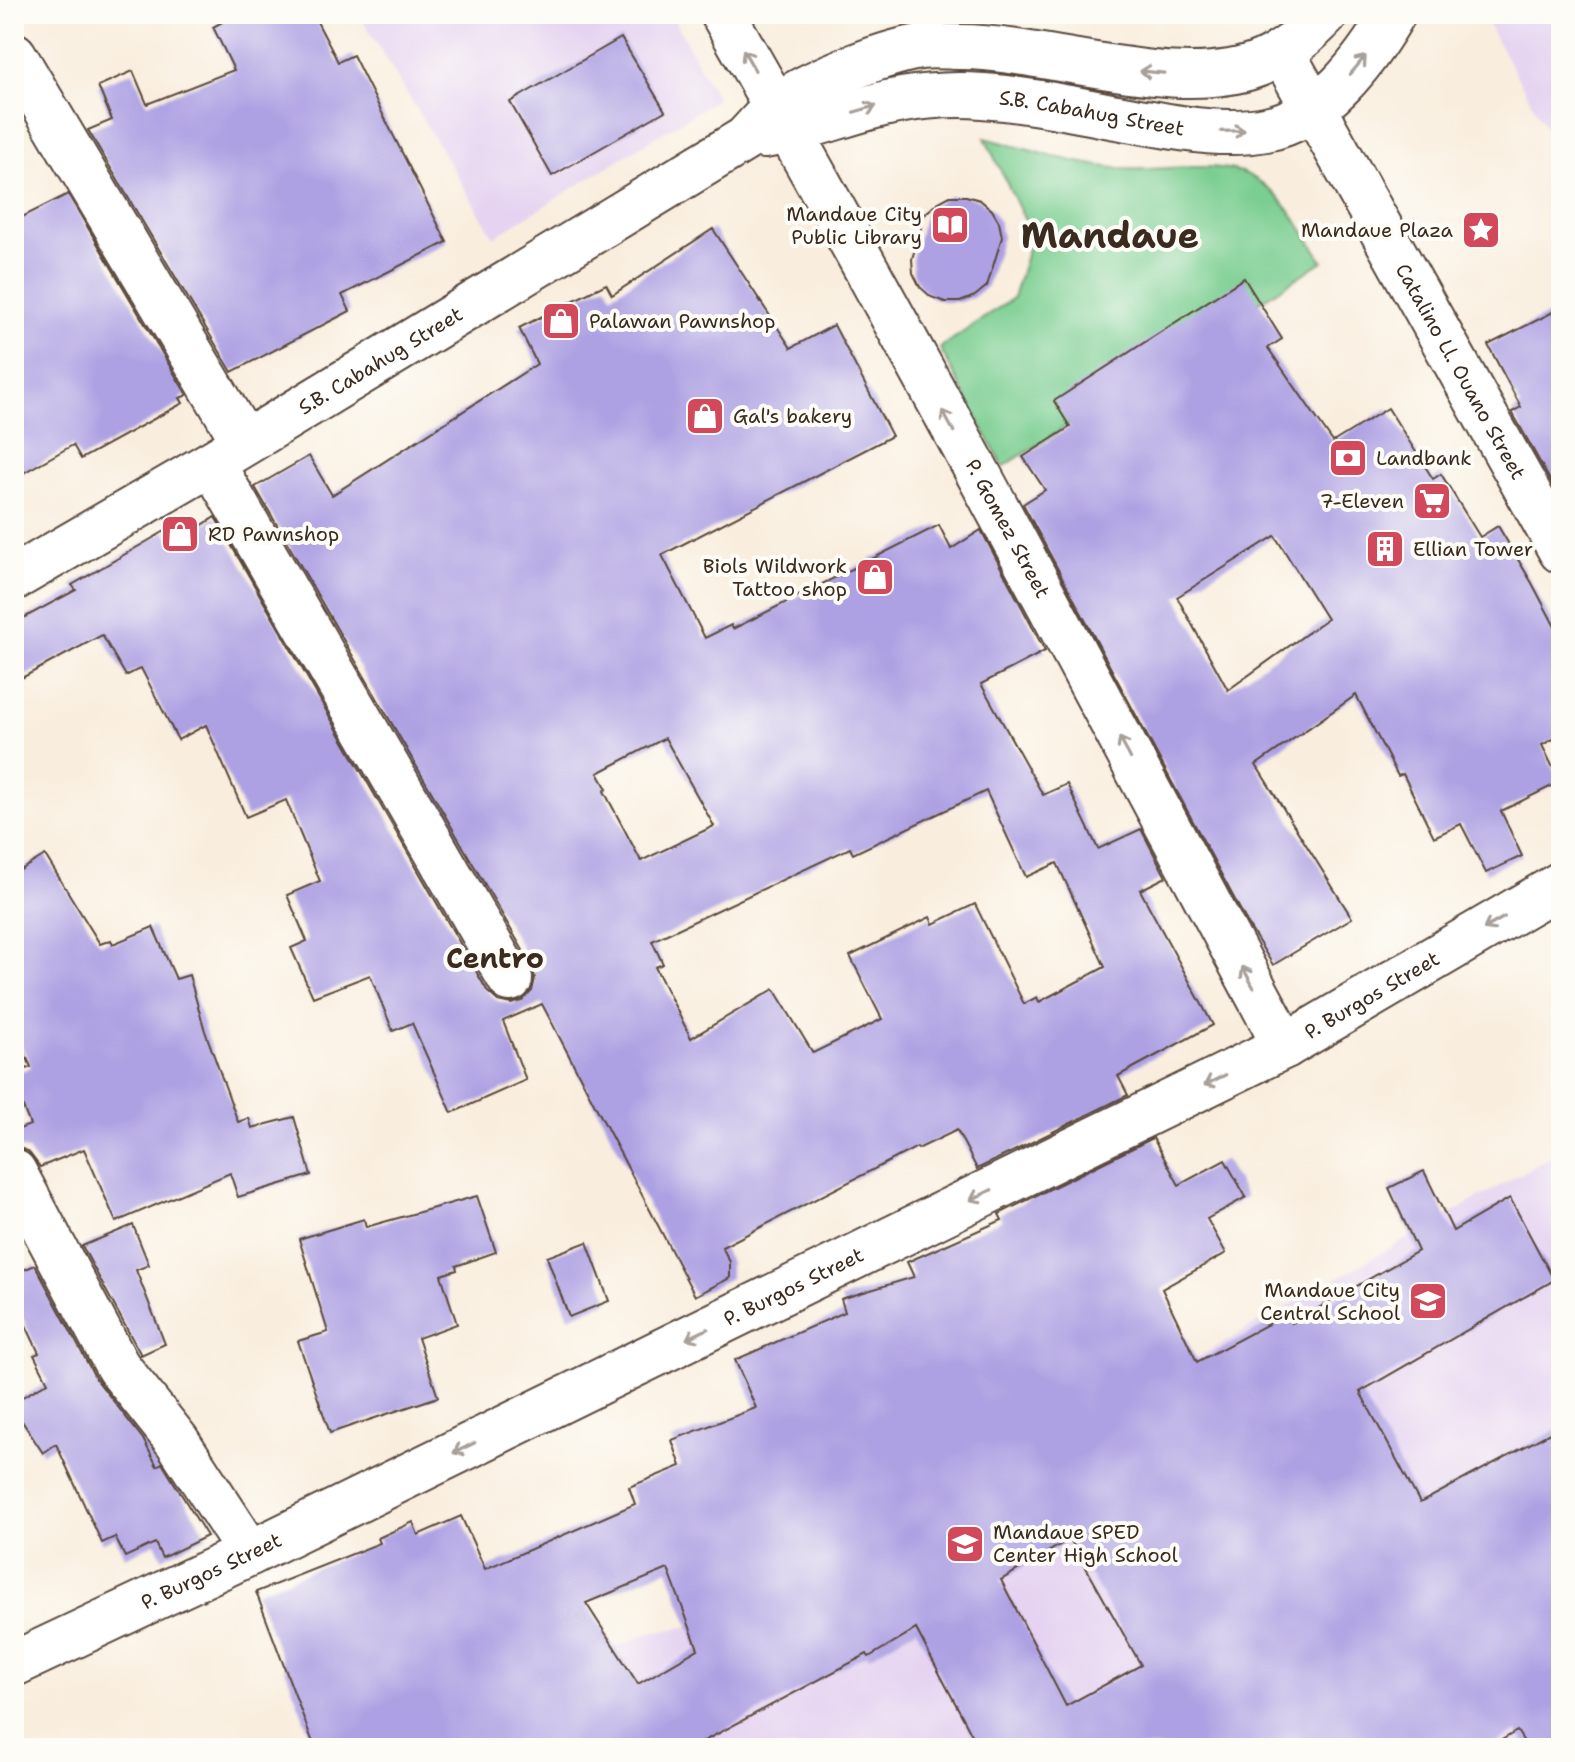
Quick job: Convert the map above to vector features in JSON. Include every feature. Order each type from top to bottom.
[{"type":"street","name":"P. Gomez Street","points":[[723,14],[1063,629],[1285,1046]]},
{"type":"street","name":"S.B. Cabahug Street","points":[[14,578],[228,453],[745,139],[783,120],[856,67],[922,47],[990,47],[1133,70],[1180,74],[1242,69],[1282,52],[1326,14]]},
{"type":"street","name":"S.B. Cabahug Street","points":[[783,120],[901,100],[982,96],[1184,129],[1229,132],[1268,129],[1313,108],[1341,84],[1362,61],[1393,14]]},
{"type":"street","name":"Catalino Ll. Ouano Street","points":[[1282,52],[1561,551]]},
{"type":"street","points":[[14,55],[510,979]]},
{"type":"street","name":"P. Burgos Street","points":[[14,1664],[250,1553],[1285,1046],[1561,884]]},
{"type":"street","points":[[14,1172],[118,1367],[177,1441],[250,1553]]},
{"type":"shaded area","points":[[359,14],[671,14],[717,99],[494,237]]},
{"type":"shaded area","points":[[1482,14],[1561,14],[1561,155]]},
{"type":"shaded area","name":"Mandaue City Central School","points":[[1561,1151],[1561,1748],[326,1748],[551,1676],[646,1634],[743,1616]]},
{"type":"green space","points":[[985,138],[1106,167],[1208,167],[1239,172],[1264,185],[1284,204],[1323,261],[1003,467],[940,348],[1013,298],[1032,235]]},
{"type":"building","points":[[237,14],[313,14],[338,62],[353,55],[447,242],[342,295],[350,311],[232,372],[88,130],[112,120],[98,86],[133,71],[147,104],[234,70],[213,27]]},
{"type":"building","points":[[621,38],[665,111],[552,176],[510,102]]},
{"type":"building","points":[[68,194],[187,395],[180,398],[183,403],[81,459],[73,445],[14,478],[14,364],[20,360],[14,346],[14,221]]},
{"type":"building","points":[[950,196],[980,200],[992,210],[1002,237],[987,286],[975,296],[960,302],[945,302],[931,297],[920,287],[913,273],[912,259],[925,214]]},
{"type":"building","points":[[713,229],[791,348],[834,325],[892,436],[662,555],[705,638],[731,625],[733,629],[939,525],[951,549],[981,530],[1045,651],[981,684],[1043,795],[1067,784],[1098,849],[1141,829],[1166,877],[1140,890],[1213,1025],[1118,1076],[1128,1095],[977,1169],[957,1130],[917,1147],[722,1247],[730,1262],[730,1278],[695,1296],[542,1004],[503,1021],[526,1080],[452,1113],[412,1023],[393,1031],[370,975],[313,997],[291,948],[307,941],[287,895],[320,881],[286,800],[246,817],[206,725],[178,740],[141,668],[126,676],[102,635],[14,682],[14,623],[76,590],[72,585],[165,531],[173,544],[215,517],[488,992],[498,1001],[511,1004],[522,1001],[532,991],[535,978],[532,966],[255,487],[309,456],[332,495],[537,364],[519,328],[606,284],[612,295]],"holes":[[[665,738],[714,826],[641,861],[604,791],[607,789],[598,773]],[[986,791],[1026,877],[1057,863],[1105,967],[1039,1002],[1037,997],[1024,1004],[975,904],[933,924],[930,917],[850,956],[882,1019],[813,1053],[774,989],[691,1038],[655,967],[663,964],[652,941],[850,848],[853,854]]]},
{"type":"building","points":[[1244,278],[1282,339],[1268,348],[1333,442],[1388,408],[1433,479],[1441,474],[1480,537],[1498,526],[1561,638],[1561,735],[1542,745],[1560,782],[1501,811],[1522,856],[1486,873],[1461,824],[1434,837],[1403,774],[1398,776],[1356,695],[1256,765],[1352,918],[1273,965],[1250,928],[1023,504],[1045,490],[1023,457],[1070,427],[1054,401]],"holes":[[[1275,536],[1327,619],[1228,690],[1177,597]]]},
{"type":"building","points":[[1561,308],[1561,500],[1512,412],[1521,407],[1488,345]]},
{"type":"building","points":[[45,855],[100,944],[111,940],[113,944],[153,927],[176,979],[189,975],[205,1031],[238,1122],[249,1118],[252,1128],[294,1117],[311,1175],[238,1197],[230,1173],[116,1222],[84,1149],[40,1167],[28,1151],[19,1148],[14,1131],[30,1125],[14,1084],[14,1074],[31,1067],[14,1030],[14,874]]},
{"type":"building","points":[[1153,1138],[1179,1185],[1225,1160],[1246,1197],[1207,1219],[1226,1253],[1162,1289],[1197,1362],[1287,1314],[1292,1323],[1418,1251],[1389,1188],[1424,1171],[1453,1231],[1510,1198],[1554,1280],[1360,1392],[1420,1503],[1561,1427],[1561,1748],[1528,1748],[1517,1731],[1488,1748],[979,1748],[916,1629],[869,1657],[867,1654],[691,1748],[315,1748],[256,1592],[380,1543],[378,1538],[413,1522],[418,1535],[461,1516],[485,1569],[635,1504],[629,1487],[681,1466],[672,1440],[756,1408],[735,1360],[845,1312],[841,1299],[914,1277],[907,1262],[1002,1220],[999,1214]],"holes":[[[1070,1539],[1141,1665],[1066,1706],[1001,1580]],[[668,1569],[698,1649],[638,1684],[586,1603]]]},
{"type":"building","points":[[477,1196],[496,1252],[456,1266],[457,1270],[441,1275],[457,1324],[418,1338],[438,1397],[330,1433],[298,1341],[328,1332],[299,1239],[364,1219],[366,1227]]},
{"type":"building","points":[[133,1225],[149,1265],[136,1270],[165,1344],[141,1355],[82,1246]]},
{"type":"building","points":[[587,1242],[609,1301],[569,1317],[547,1257]]},
{"type":"building","points":[[35,1265],[96,1379],[143,1439],[157,1466],[162,1463],[207,1536],[162,1558],[155,1543],[125,1557],[115,1537],[102,1543],[56,1444],[43,1453],[14,1409],[14,1402],[48,1382],[34,1355],[39,1353],[14,1300],[14,1274]]},
{"type":"place","name":"Mandaue City Public Library","points":[[950,225]]},
{"type":"place","name":"Mandaue Plaza","points":[[1481,230]]},
{"type":"place","name":"Palawan Pawnshop","points":[[561,321]]},
{"type":"place","name":"Gal's bakery","points":[[705,416]]},
{"type":"place","name":"Landbank","points":[[1348,458]]},
{"type":"place","name":"7-Eleven","points":[[1432,501]]},
{"type":"place","name":"RD Pawnshop","points":[[180,534]]},
{"type":"place","name":"Ellian Tower","points":[[1385,549]]},
{"type":"place","name":"Biols Wildwork Tattoo shop","points":[[875,577]]},
{"type":"place","name":"Mandaue City Central School","points":[[1428,1301]]},
{"type":"place","name":"Mandaue SPED Center High School","points":[[965,1544]]},
{"type":"district","name":"Mandaue","points":[[1110,235]]},
{"type":"district","name":"Centro","points":[[495,958]]}]
